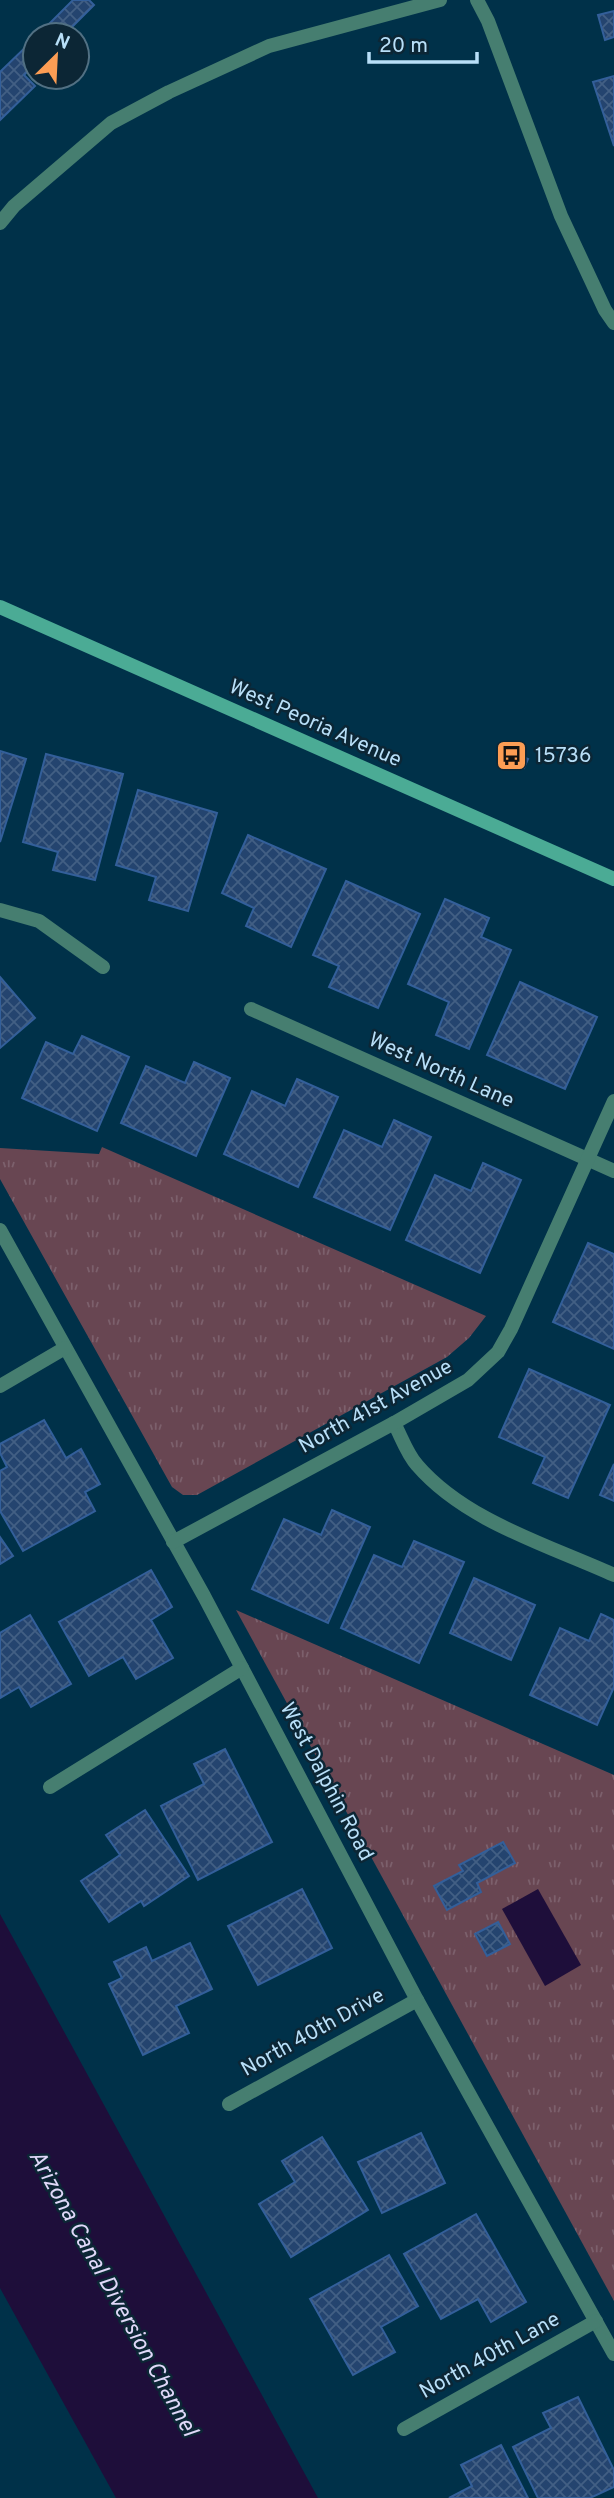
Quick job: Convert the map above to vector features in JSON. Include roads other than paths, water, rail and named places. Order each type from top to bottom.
[{"type":"main road","name":"West Peoria Avenue","points":[[0,607],[614,879]]},
{"type":"street","points":[[0,223],[14,206],[111,124],[169,92],[269,46],[440,0]]},
{"type":"street","points":[[477,0],[488,21],[561,216],[605,310],[614,323]]},
{"type":"street","points":[[0,910],[39,921],[103,967]]},
{"type":"street","name":"West North Lane","points":[[251,1009],[614,1171]]},
{"type":"street","name":"North 41st Avenue","points":[[173,1542],[468,1380],[498,1352],[511,1329],[614,1101]]},
{"type":"street","name":"West Dalphin Road","points":[[0,1230],[242,1668],[417,2000],[614,2354]]},
{"type":"street","points":[[0,1386],[65,1348]]},
{"type":"street","points":[[394,1423],[415,1463],[443,1492],[494,1522],[614,1574]]},
{"type":"street","points":[[50,1787],[242,1668]]},
{"type":"street","name":"North 40th Drive","points":[[229,2104],[417,2000]]},
{"type":"street","name":"North 40th Lane","points":[[404,2429],[596,2321]]},
{"type":"water","points":[[538,1889],[581,1965],[545,1986],[502,1909]]},
{"type":"water","name":"Arizona Canal Diversion Channel","points":[[0,1914],[318,2498],[116,2498],[0,2288]]},
{"type":"place","name":"15736","points":[[512,756]]}]
